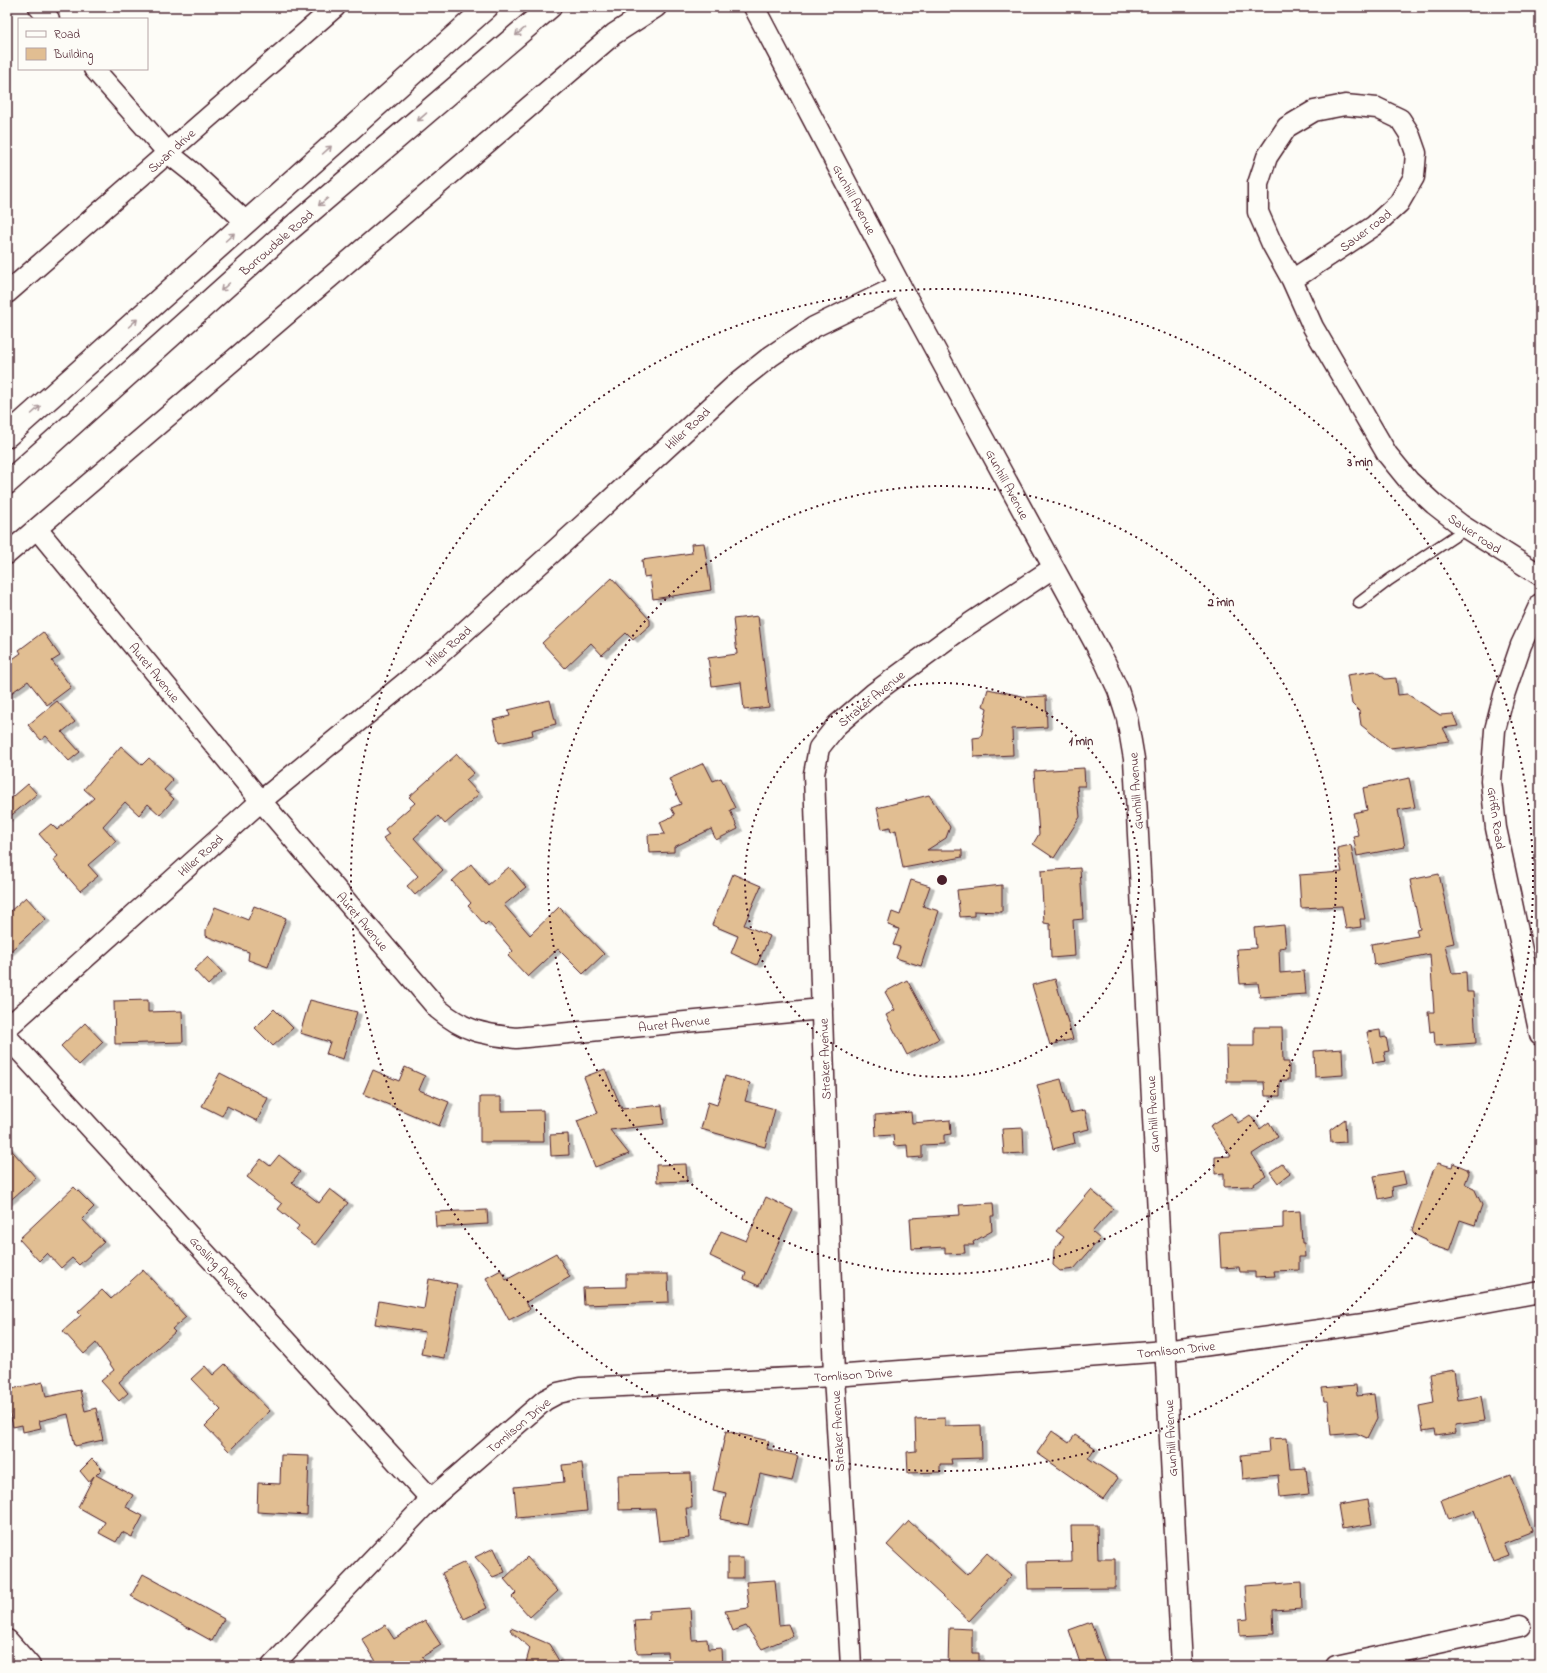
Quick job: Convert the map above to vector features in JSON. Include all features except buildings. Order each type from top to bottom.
[{"type":"main road","points":[[7,436],[488,7]]},
{"type":"main road","name":"Borrowdale Road","points":[[7,483],[282,236],[550,7]]},
{"type":"main road","points":[[7,1641],[29,1666]]},
{"type":"street","points":[[39,7],[48,18]]},
{"type":"street","name":"Swan drive","points":[[7,293],[335,7]]},
{"type":"street","points":[[7,554],[614,34],[656,7]]},
{"type":"street","name":"Gunhill Avenue","points":[[754,7],[900,285],[976,422],[1053,568],[1105,662],[1118,690],[1127,718],[1134,759],[1182,1666]]},
{"type":"street","points":[[95,70],[168,153],[192,172],[246,222]]},
{"type":"street","name":"Sauer road","points":[[1292,280],[1374,226],[1399,203],[1414,177],[1416,153],[1409,133],[1400,119],[1377,108],[1345,105],[1314,111],[1288,127],[1267,157],[1258,184],[1258,212],[1272,244],[1292,280],[1313,328],[1388,454],[1409,481],[1434,504],[1467,528],[1540,575]]},
{"type":"street","name":"Hiller Road","points":[[7,1028],[261,801],[433,660],[583,525],[737,383],[771,356],[814,328],[900,285]]},
{"type":"street","name":"Auret Avenue","points":[[37,529],[261,801],[438,1009],[453,1022],[481,1034],[516,1038],[822,1009]]},
{"type":"street","name":"Straker Avenue","points":[[851,1666],[834,1376],[814,774],[819,748],[837,725],[874,693],[957,632],[1053,568]]},
{"type":"street","name":"Griffin Road","points":[[1540,604],[1521,645],[1494,730],[1491,781],[1496,828],[1540,1035]]},
{"type":"street","name":"Gosling Avenue","points":[[7,1037],[431,1499]]},
{"type":"street","name":"Tomlison Drive","points":[[272,1666],[431,1499],[533,1410],[558,1393],[580,1388],[834,1376],[1165,1351],[1371,1323],[1540,1292]]},
{"type":"street","points":[[1336,1666],[1520,1626]]},
{"type":"lane","points":[[1358,603],[1388,580],[1467,528]]}]
